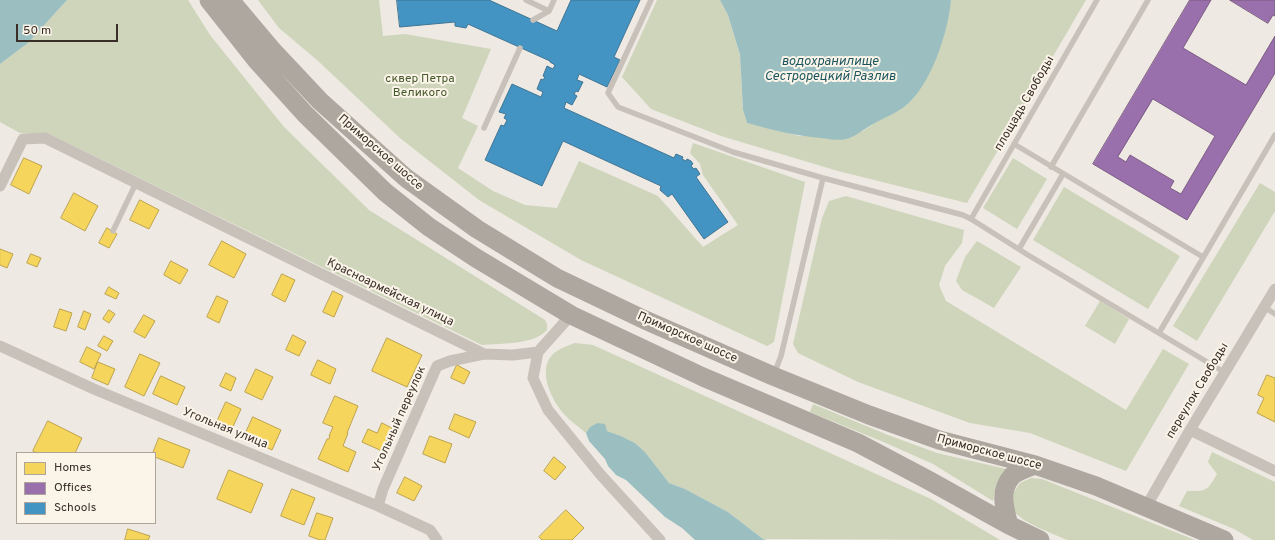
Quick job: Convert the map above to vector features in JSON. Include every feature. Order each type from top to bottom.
[{"type":"highway","name":"Приморское шоссе","points":[[209,0],[258,62],[305,114],[385,192],[429,227],[476,258],[571,315],[632,345],[703,377],[858,443],[1009,525],[1040,540]]},
{"type":"highway","name":"Приморское шоссе","points":[[230,0],[273,51],[320,101],[406,178],[477,229],[557,278],[645,320],[773,376],[869,415],[939,440],[1035,465],[1096,486],[1224,540]]},
{"type":"highway","points":[[1009,525],[1003,502],[1005,488],[1013,475],[1035,465]]},
{"type":"street","name":"Красноармейская улица","points":[[0,186],[23,139],[45,138],[484,354],[513,355],[538,352]]},
{"type":"street","name":"переулок Свободы","points":[[1146,506],[1224,372],[1275,289]]},
{"type":"street","points":[[571,315],[538,352],[533,378],[548,410],[600,474],[660,540]]},
{"type":"street","name":"Угольная улица","points":[[0,346],[96,390],[378,506],[430,530],[437,540]]},
{"type":"street","name":"Угольный переулок","points":[[378,506],[383,489],[437,366],[450,361],[484,354]]},
{"type":"street","points":[[1190,430],[1275,471]]},
{"type":"lane","points":[[526,0],[549,11]]},
{"type":"lane","points":[[533,20],[549,11],[554,0]]},
{"type":"lane","points":[[651,0],[608,93],[618,108],[733,152],[823,178],[955,213],[971,219],[1224,372]]},
{"type":"lane","name":"площадь Свободы","points":[[971,219],[1097,0]]},
{"type":"lane","points":[[1051,167],[1148,0]]},
{"type":"lane","points":[[484,128],[520,48]]},
{"type":"lane","points":[[1159,333],[1275,135]]},
{"type":"lane","points":[[1014,144],[1203,257]]},
{"type":"lane","points":[[1019,249],[1064,174]]},
{"type":"lane","points":[[773,376],[782,356],[823,178]]},
{"type":"lane","points":[[113,231],[137,182]]},
{"type":"lane","points":[[1264,307],[1275,314]]},
{"type":"green space","points":[[67,0],[188,0],[210,35],[284,127],[369,210],[545,320],[547,330],[541,335],[526,341],[482,345],[47,133],[20,133],[0,122],[0,64],[28,43]]},
{"type":"green space","name":"сквер Петра Великого","points":[[258,0],[379,0],[383,36],[405,34],[491,49],[462,118],[478,126],[458,168],[493,191],[525,205],[557,208],[579,161],[658,196],[703,247],[738,225],[703,175],[700,164],[690,153],[693,143],[805,182],[774,342],[767,346],[581,260],[479,200],[400,138],[317,60],[279,28]]},
{"type":"green space","points":[[657,0],[720,0],[728,15],[740,56],[743,110],[747,123],[799,136],[863,131],[872,125],[950,6],[951,0],[1086,0],[967,203],[838,171],[721,136],[651,109],[622,77]]},
{"type":"green space","points":[[1013,158],[1047,179],[1017,229],[983,208]]},
{"type":"green space","points":[[1260,183],[1275,192],[1275,211],[1197,341],[1173,326]]},
{"type":"green space","points":[[1064,187],[1180,256],[1148,309],[1033,240]]},
{"type":"green space","points":[[846,196],[964,230],[962,243],[945,266],[939,285],[946,301],[1126,410],[1163,349],[1189,364],[1126,471],[1030,433],[970,423],[858,382],[798,353],[793,344],[822,218],[829,201]]},
{"type":"green space","points":[[977,241],[1021,267],[994,308],[962,290],[956,281],[965,257]]},
{"type":"green space","points":[[1100,301],[1129,319],[1115,344],[1085,326]]},
{"type":"green space","points":[[575,343],[593,345],[931,499],[1000,540],[763,539],[728,512],[685,489],[669,483],[645,452],[635,443],[607,431],[597,423],[590,427],[586,433],[566,416],[558,407],[550,392],[546,376],[546,368],[548,361],[553,354]]},
{"type":"green space","points":[[813,404],[888,435],[937,453],[1006,469],[997,482],[993,501],[933,464],[810,412]]},
{"type":"green space","points":[[1212,452],[1275,482],[1275,540],[1253,540],[1234,529],[1179,506],[1187,491],[1198,491],[1205,489],[1214,480],[1217,474],[1208,462]]},
{"type":"green space","points":[[1031,478],[1042,479],[1195,540],[1067,540],[1037,527],[1024,520],[1014,512],[1011,501],[1014,492],[1020,483]]},
{"type":"water","points":[[0,0],[67,0],[28,43],[0,64]]},
{"type":"water","name":"водохранилище Сестрорецкий Разлив","points":[[720,0],[951,0],[942,43],[930,73],[914,98],[904,107],[854,136],[846,139],[834,140],[793,134],[747,123],[743,110],[740,55],[728,15]]},
{"type":"water","points":[[597,423],[605,424],[607,431],[635,443],[645,452],[669,483],[685,489],[728,512],[763,539],[767,540],[695,540],[682,528],[665,517],[626,480],[616,475],[608,466],[605,459],[589,441],[586,433],[590,427]]},
{"type":"building: Homes","points":[[24,158],[42,166],[29,194],[11,185]]},
{"type":"building: Homes","points":[[74,193],[98,206],[85,231],[61,218]]},
{"type":"building: Homes","points":[[140,200],[159,210],[149,229],[130,220]]},
{"type":"building: Homes","points":[[107,228],[117,234],[109,248],[99,243]]},
{"type":"building: Homes","points":[[222,241],[246,254],[234,278],[209,265]]},
{"type":"building: Homes","points":[[0,249],[13,254],[7,268],[0,265]]},
{"type":"building: Homes","points":[[31,254],[41,258],[37,267],[27,263]]},
{"type":"building: Homes","points":[[171,261],[188,270],[180,284],[164,275]]},
{"type":"building: Homes","points":[[282,274],[295,280],[285,302],[272,295]]},
{"type":"building: Homes","points":[[109,287],[119,293],[116,299],[105,294]]},
{"type":"building: Homes","points":[[333,291],[343,296],[334,317],[323,312]]},
{"type":"building: Homes","points":[[217,296],[228,301],[219,323],[207,317]]},
{"type":"building: Homes","points":[[60,309],[72,313],[66,331],[54,327]]},
{"type":"building: Homes","points":[[109,310],[115,314],[109,323],[103,319]]},
{"type":"building: Homes","points":[[84,311],[91,314],[85,330],[78,327]]},
{"type":"building: Homes","points":[[144,315],[155,321],[145,338],[134,332]]},
{"type":"building: Homes","points":[[293,335],[306,342],[299,356],[286,350]]},
{"type":"building: Homes","points":[[104,336],[113,341],[107,351],[98,346]]},
{"type":"building: Homes","points":[[387,338],[422,355],[407,387],[372,371]]},
{"type":"building: Homes","points":[[87,347],[101,354],[94,369],[80,362]]},
{"type":"building: Homes","points":[[140,354],[160,363],[144,396],[125,387]]},
{"type":"building: Homes","points":[[318,360],[336,369],[330,384],[311,375]]},
{"type":"building: Homes","points":[[98,362],[115,369],[108,385],[92,378]]},
{"type":"building: Homes","points":[[457,365],[470,372],[464,384],[451,378]]},
{"type":"building: Homes","points":[[256,369],[273,377],[262,400],[245,392]]},
{"type":"building: Homes","points":[[226,373],[236,378],[231,391],[220,386]]},
{"type":"building: Homes","points":[[1267,375],[1275,378],[1275,422],[1257,413],[1264,398],[1258,395]]},
{"type":"building: Homes","points":[[161,376],[185,387],[177,405],[153,394]]},
{"type":"building: Homes","points":[[335,396],[358,406],[343,446],[356,452],[348,472],[318,459],[327,439],[329,439],[333,427],[323,423]]},
{"type":"building: Homes","points":[[226,402],[241,409],[231,431],[216,424]]},
{"type":"building: Homes","points":[[455,414],[476,422],[469,438],[449,429]]},
{"type":"building: Homes","points":[[253,417],[281,430],[272,450],[244,437]]},
{"type":"building: Homes","points":[[48,421],[82,438],[75,452],[33,451]]},
{"type":"building: Homes","points":[[382,423],[392,428],[382,451],[362,442],[368,429],[377,433]]},
{"type":"building: Homes","points":[[430,436],[452,444],[445,463],[423,454]]},
{"type":"building: Homes","points":[[159,438],[190,450],[183,468],[156,457],[156,452],[153,452]]},
{"type":"building: Homes","points":[[554,457],[566,467],[555,480],[544,471]]},
{"type":"building: Homes","points":[[229,470],[263,484],[251,513],[217,499]]},
{"type":"building: Homes","points":[[405,477],[422,486],[414,501],[397,493]]},
{"type":"building: Homes","points":[[292,489],[315,498],[304,525],[281,516]]},
{"type":"building: Homes","points":[[566,510],[584,528],[572,540],[542,540],[539,537]]},
{"type":"building: Homes","points":[[317,513],[333,518],[325,540],[320,540],[309,536]]},
{"type":"building: Homes","points":[[128,529],[150,536],[148,540],[125,540]]},
{"type":"building: Offices","points":[[1190,0],[1211,0],[1183,48],[1246,85],[1275,36],[1275,73],[1187,220],[1093,164]],"holes":[[[1153,99],[1215,136],[1181,194],[1170,188],[1174,181],[1130,155],[1126,162],[1118,157]]]},
{"type":"building: Offices","points":[[1230,0],[1275,0],[1275,16],[1273,15],[1268,23]]},
{"type":"building: Schools","points":[[397,0],[489,0],[557,31],[571,0],[640,0],[614,57],[620,60],[607,87],[579,74],[577,80],[583,82],[578,92],[576,91],[574,94],[577,96],[572,105],[566,102],[564,108],[674,158],[676,154],[683,157],[682,159],[686,161],[687,159],[691,161],[693,164],[691,165],[692,167],[694,169],[696,168],[700,174],[696,177],[728,222],[704,239],[672,194],[668,197],[660,190],[661,186],[563,141],[542,186],[485,160],[501,125],[504,126],[507,120],[504,118],[506,114],[499,112],[512,84],[541,97],[543,92],[537,89],[541,79],[543,80],[545,77],[543,76],[547,66],[553,69],[555,65],[550,61],[468,24],[466,28],[455,26],[455,22],[400,27]]}]
